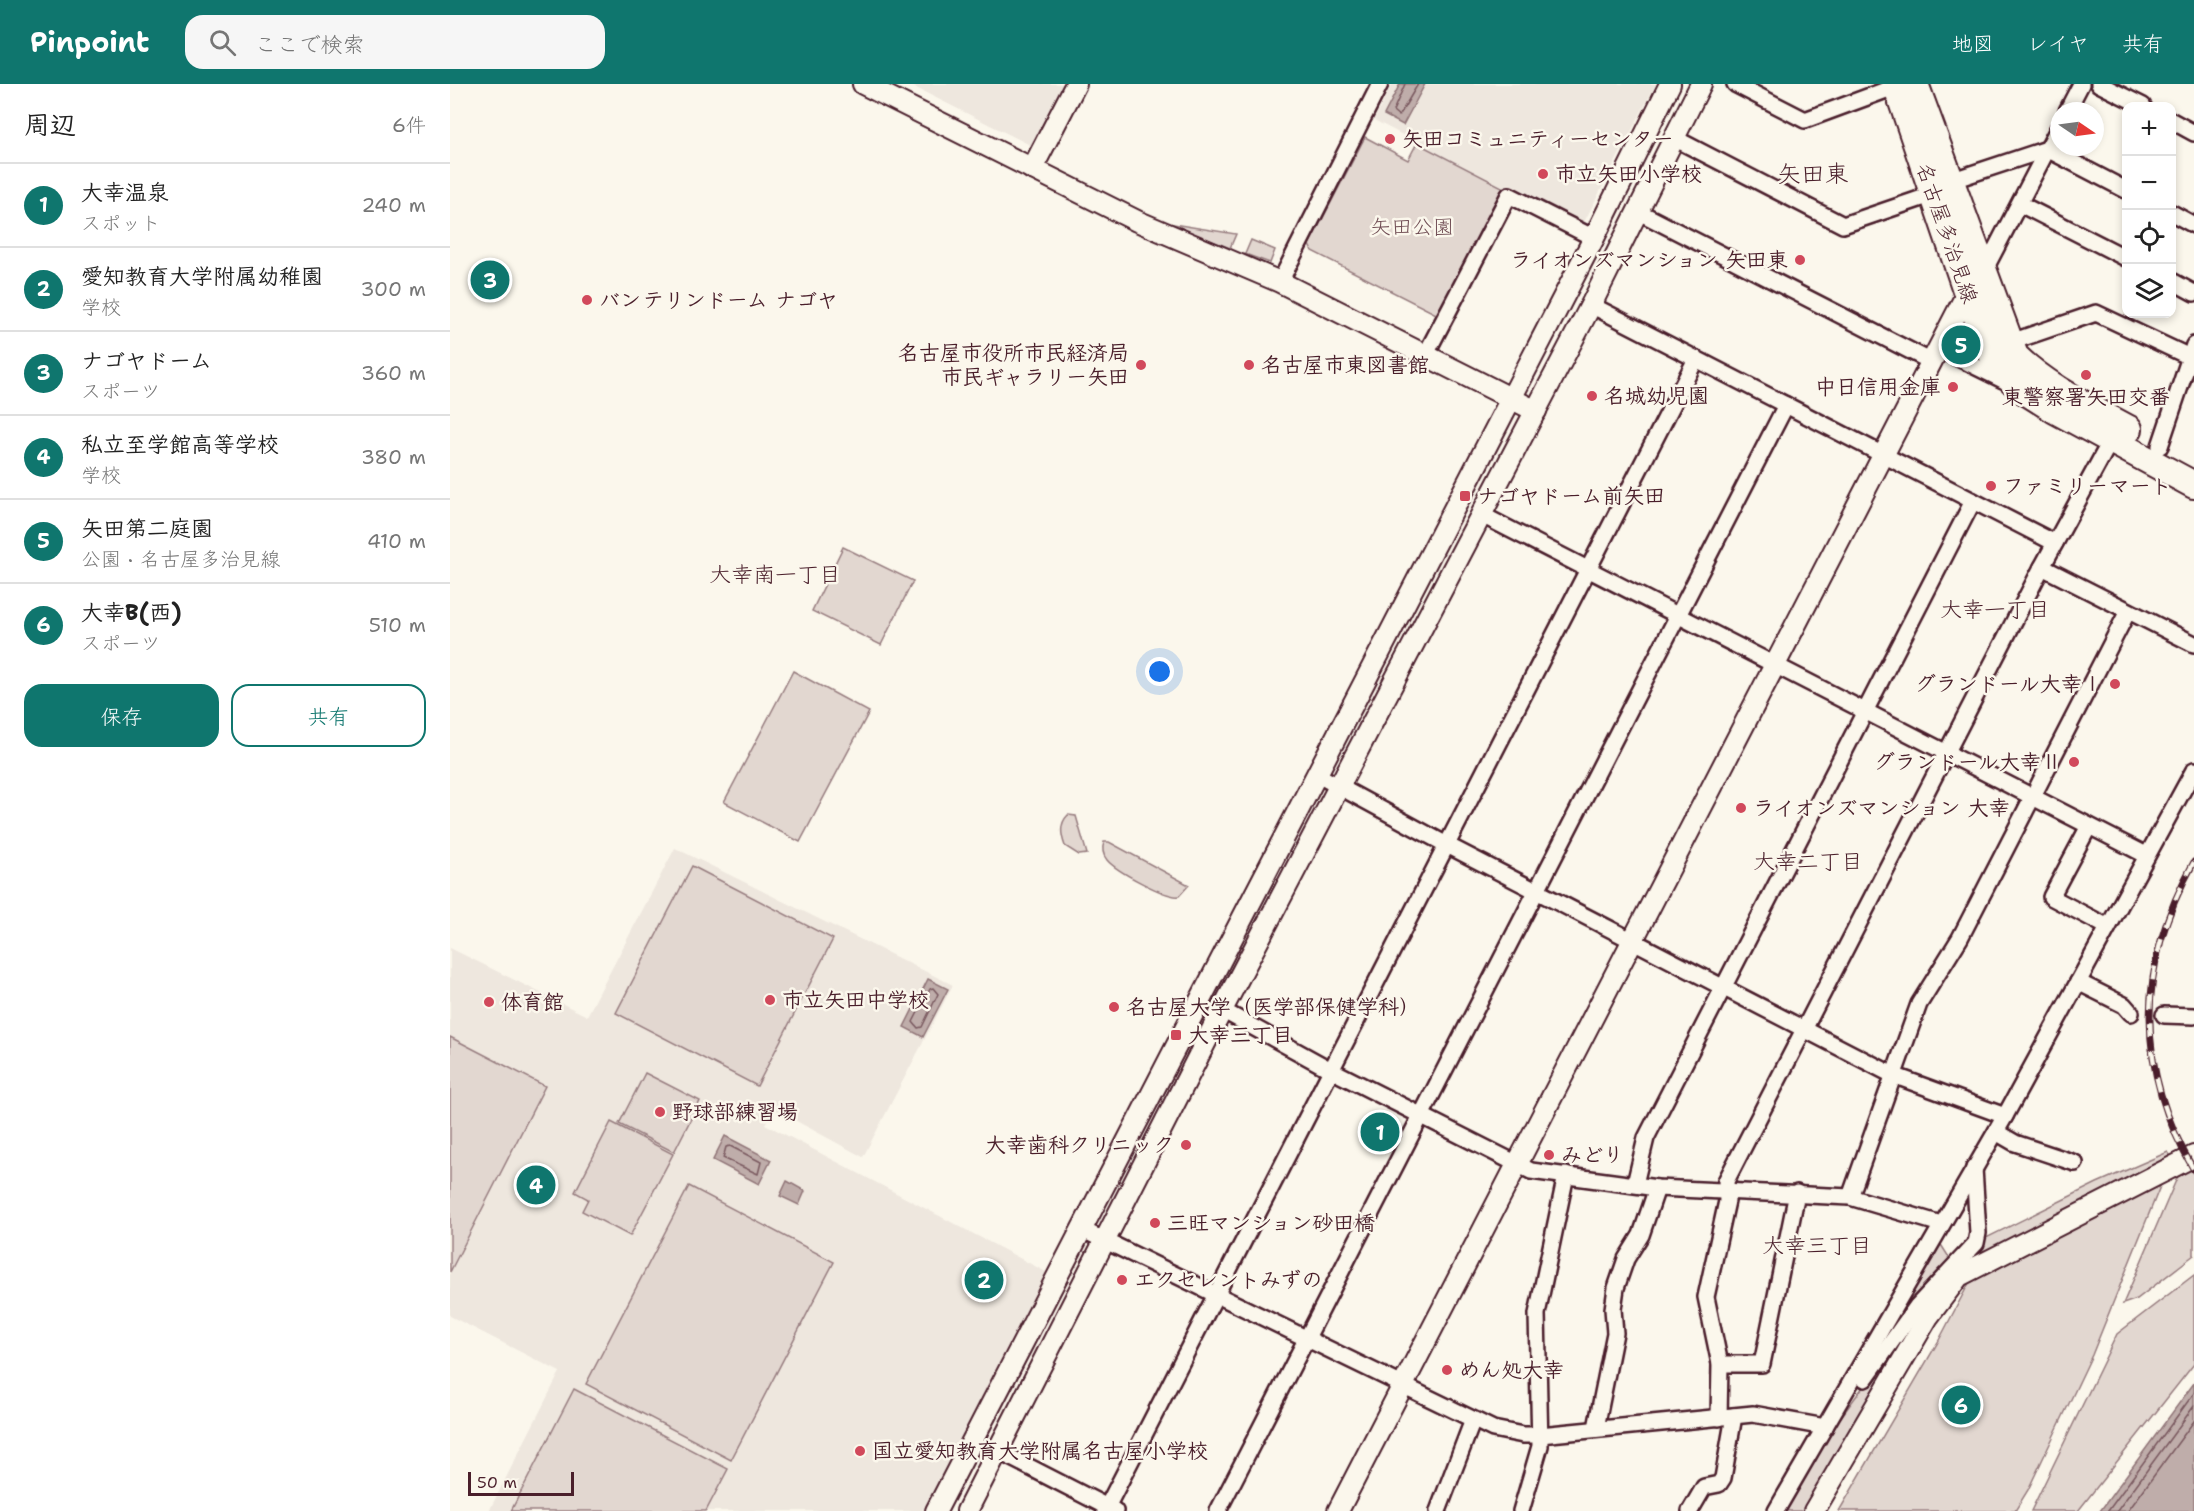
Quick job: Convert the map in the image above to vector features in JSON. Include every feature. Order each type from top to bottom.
[{"type":"main road","name":"名古屋多治見線","points":[[1903,85],[1975,283],[1996,364],[2027,392],[2194,485]]},
{"type":"main road","name":"名古屋多治見線","points":[[1975,283],[2015,356],[2041,379],[2194,465]]},
{"type":"street","points":[[863,84],[1137,221],[1280,282],[1536,411]]},
{"type":"street","points":[[1032,169],[1076,84]]},
{"type":"street","points":[[1280,282],[1380,84]]},
{"type":"street","points":[[936,1511],[1509,397],[1594,238],[1670,84]]},
{"type":"street","points":[[967,1511],[1107,1241],[1222,1010],[1536,411],[1701,84]]},
{"type":"street","points":[[1735,84],[1805,120],[1903,85]]},
{"type":"street","points":[[2072,102],[2081,84]]},
{"type":"street","points":[[2099,84],[2135,102]]},
{"type":"street","points":[[2176,123],[2194,133]]},
{"type":"street","points":[[1674,138],[1843,225],[2048,149],[2122,187]]},
{"type":"street","points":[[1338,1511],[1934,355],[2020,204],[2050,145]]},
{"type":"street","points":[[1426,354],[1509,195],[1594,238]]},
{"type":"street","points":[[2020,204],[2122,255]]},
{"type":"street","points":[[1637,211],[1934,355],[2027,392]]},
{"type":"street","points":[[2176,215],[2194,225]]},
{"type":"street","points":[[2176,283],[2194,293]]},
{"type":"street","points":[[1591,304],[2055,543]]},
{"type":"street","points":[[2008,344],[2096,313],[2192,354],[2160,446]]},
{"type":"street","points":[[998,1451],[1109,1510],[1216,1294],[1696,358]]},
{"type":"street","points":[[1218,1511],[1786,405]]},
{"type":"street","points":[[1690,1511],[1704,1487],[1719,1484],[1723,1478],[1727,1417],[1720,1364],[1706,1297],[1727,1201],[1726,1181],[2042,567],[2111,440]]},
{"type":"street","points":[[1635,1184],[1646,1138],[1973,501]]},
{"type":"street","points":[[1482,515],[1679,615],[1864,713],[2146,855]]},
{"type":"street","points":[[2042,567],[2194,644]]},
{"type":"street","points":[[1850,1197],[1919,1004],[1960,938],[2030,797],[2128,611]]},
{"type":"street","points":[[1776,1511],[1824,1427],[1865,1362],[1941,1224],[1996,1132],[2194,770]]},
{"type":"street","points":[[1316,774],[1447,845],[1893,1075],[2005,1116]]},
{"type":"street","points":[[2089,826],[2051,897],[2108,927]]},
{"type":"street","points":[[2078,982],[2124,1005],[2131,1013]]},
{"type":"street","points":[[1222,1010],[1331,1070],[1516,1166],[1531,1171],[1657,1188],[1850,1197],[1941,1224]]},
{"type":"street","points":[[2164,1015],[2194,1016]]},
{"type":"street","points":[[1996,1132],[2015,1143],[2074,1163]]},
{"type":"street","points":[[1081,1229],[1473,1420],[1510,1433],[1540,1435],[1753,1414],[1824,1427],[1840,1414],[1917,1306],[1952,1276],[2194,1156]]},
{"type":"street","points":[[1814,1511],[1952,1276],[1976,1243],[1978,1233],[1974,1168]]},
{"type":"street","points":[[1521,1511],[1540,1446],[1537,1314],[1566,1175]]},
{"type":"street","points":[[1596,1428],[1611,1357],[1616,1288],[1626,1259],[1641,1235],[1657,1188]]},
{"type":"street","points":[[1720,1364],[1762,1364],[1797,1193]]},
{"type":"street","points":[[1438,1511],[1473,1420]]},
{"type":"shaded area","points":[[908,84],[1067,84],[1034,147]]},
{"type":"shaded area","name":"市立矢田小学校","points":[[1392,84],[1656,84],[1581,228],[1374,120]]},
{"type":"shaded area","name":"国立愛知教育大学附属名古屋小学校","points":[[675,848],[953,985],[863,1157],[776,1110],[771,1113],[765,1124],[1046,1272],[923,1511],[489,1511],[560,1372],[450,1316],[450,948],[587,1016]]},
{"type":"green space","name":"矢田公園","points":[[1365,137],[1408,160],[1417,143],[1506,189],[1440,316],[1312,251],[1309,245]]},
{"type":"green space","points":[[1167,223],[1236,234],[1230,248]]},
{"type":"green space","points":[[1251,240],[1275,250],[1270,263],[1245,254]]},
{"type":"green space","points":[[843,547],[913,581],[881,645],[812,611]]},
{"type":"green space","points":[[793,671],[869,712],[800,842],[724,802]]},
{"type":"green space","points":[[1068,815],[1076,816],[1087,854],[1079,855],[1065,846],[1062,830],[1063,822]]},
{"type":"green space","points":[[1104,842],[1109,842],[1189,885],[1179,896],[1164,893],[1142,883],[1120,871],[1107,860],[1103,851]]},
{"type":"green space","points":[[692,866],[833,939],[757,1086],[616,1013]]},
{"type":"green space","points":[[450,1037],[545,1086],[450,1272]]},
{"type":"green space","name":"野球部練習場","points":[[645,1073],[700,1101],[674,1152],[619,1124]]},
{"type":"green space","points":[[611,1122],[673,1154],[630,1236],[582,1211],[588,1199],[575,1192]]},
{"type":"green space","points":[[2168,1152],[2173,1160],[1959,1270],[1982,1240],[2097,1183]]},
{"type":"green space","points":[[2189,1166],[2194,1174],[2194,1255],[2137,1299],[2123,1304],[2180,1171]]},
{"type":"green space","points":[[2161,1184],[2092,1355],[2028,1490],[2015,1511],[1839,1511],[1938,1342],[1969,1283]]},
{"type":"green space","points":[[689,1186],[834,1262],[731,1460],[586,1384]]},
{"type":"green space","points":[[1938,1240],[1952,1262],[1864,1373]]},
{"type":"green space","points":[[2194,1275],[2194,1364],[2078,1511],[2031,1511],[2117,1334]]},
{"type":"green space","points":[[1928,1298],[1807,1511],[1781,1511],[1823,1434],[1841,1417]]},
{"type":"green space","points":[[574,1389],[728,1469],[706,1511],[511,1511]]},
{"type":"water","points":[[1400,84],[1425,84],[1403,125],[1384,115]]},
{"type":"water","points":[[928,979],[948,989],[923,1037],[904,1027]]},
{"type":"water","points":[[725,1136],[771,1160],[759,1184],[713,1160]]},
{"type":"water","points":[[787,1181],[805,1191],[799,1205],[780,1196]]},
{"type":"water","points":[[2194,1383],[2194,1511],[2100,1511]]},
{"type":"railway","points":[[2194,862],[2175,900],[2162,939],[2153,977],[2150,1016],[2153,1055],[2161,1093],[2174,1132],[2194,1170]]},
{"type":"place","name":"矢田コミュニティーセンター","points":[[1390,139]]},
{"type":"place","name":"市立矢田小学校","points":[[1543,174]]},
{"type":"place","name":"ライオンズマンション 矢田東","points":[[1800,260]]},
{"type":"place","name":"ナゴヤドーム","points":[[490,280]]},
{"type":"place","name":"バンテリンドーム ナゴヤ","points":[[587,300]]},
{"type":"place","name":"矢田第二庭園","points":[[1961,345]]},
{"type":"place","name":"名古屋市役所市民経済局 市民ギャラリー矢田","points":[[1141,365]]},
{"type":"place","name":"名古屋市東図書館","points":[[1249,365]]},
{"type":"place","name":"東警察署矢田交番","points":[[2086,375]]},
{"type":"place","name":"中日信用金庫","points":[[1953,387]]},
{"type":"place","name":"名城幼児園","points":[[1592,396]]},
{"type":"place","name":"ファミリーマート","points":[[1991,486]]},
{"type":"place","name":"ナゴヤドーム前矢田","points":[[1465,496]]},
{"type":"place","name":"グランドール大幸Ⅰ","points":[[2115,684]]},
{"type":"place","name":"グランドール大幸Ⅱ","points":[[2074,762]]},
{"type":"place","name":"ライオンズマンション 大幸","points":[[1741,808]]},
{"type":"place","name":"市立矢田中学校","points":[[770,1000]]},
{"type":"place","name":"体育館","points":[[489,1002]]},
{"type":"place","name":"名古屋大学（医学部保健学科）","points":[[1114,1007]]},
{"type":"place","name":"大幸三丁目","points":[[1176,1035]]},
{"type":"place","name":"野球部練習場","points":[[660,1112]]},
{"type":"place","name":"大幸温泉","points":[[1380,1132]]},
{"type":"place","name":"大幸歯科クリニック","points":[[1186,1145]]},
{"type":"place","name":"みどり","points":[[1549,1155]]},
{"type":"place","name":"私立至学館高等学校","points":[[536,1185]]},
{"type":"place","name":"三旺マンション砂田橋","points":[[1155,1223]]},
{"type":"place","name":"愛知教育大学附属幼稚園","points":[[984,1280]]},
{"type":"place","name":"エクセレントみずの","points":[[1122,1280]]},
{"type":"place","name":"めん処大幸","points":[[1447,1370]]},
{"type":"place","name":"大幸B(西)","points":[[1961,1405]]},
{"type":"place","name":"国立愛知教育大学附属名古屋小学校","points":[[860,1451]]},
{"type":"district","name":"矢田東","points":[[1813,174]]},
{"type":"district","name":"大幸南一丁目","points":[[775,574]]},
{"type":"district","name":"大幸一丁目","points":[[1995,609]]},
{"type":"district","name":"大幸二丁目","points":[[1808,861]]},
{"type":"district","name":"大幸三丁目","points":[[1817,1245]]}]
